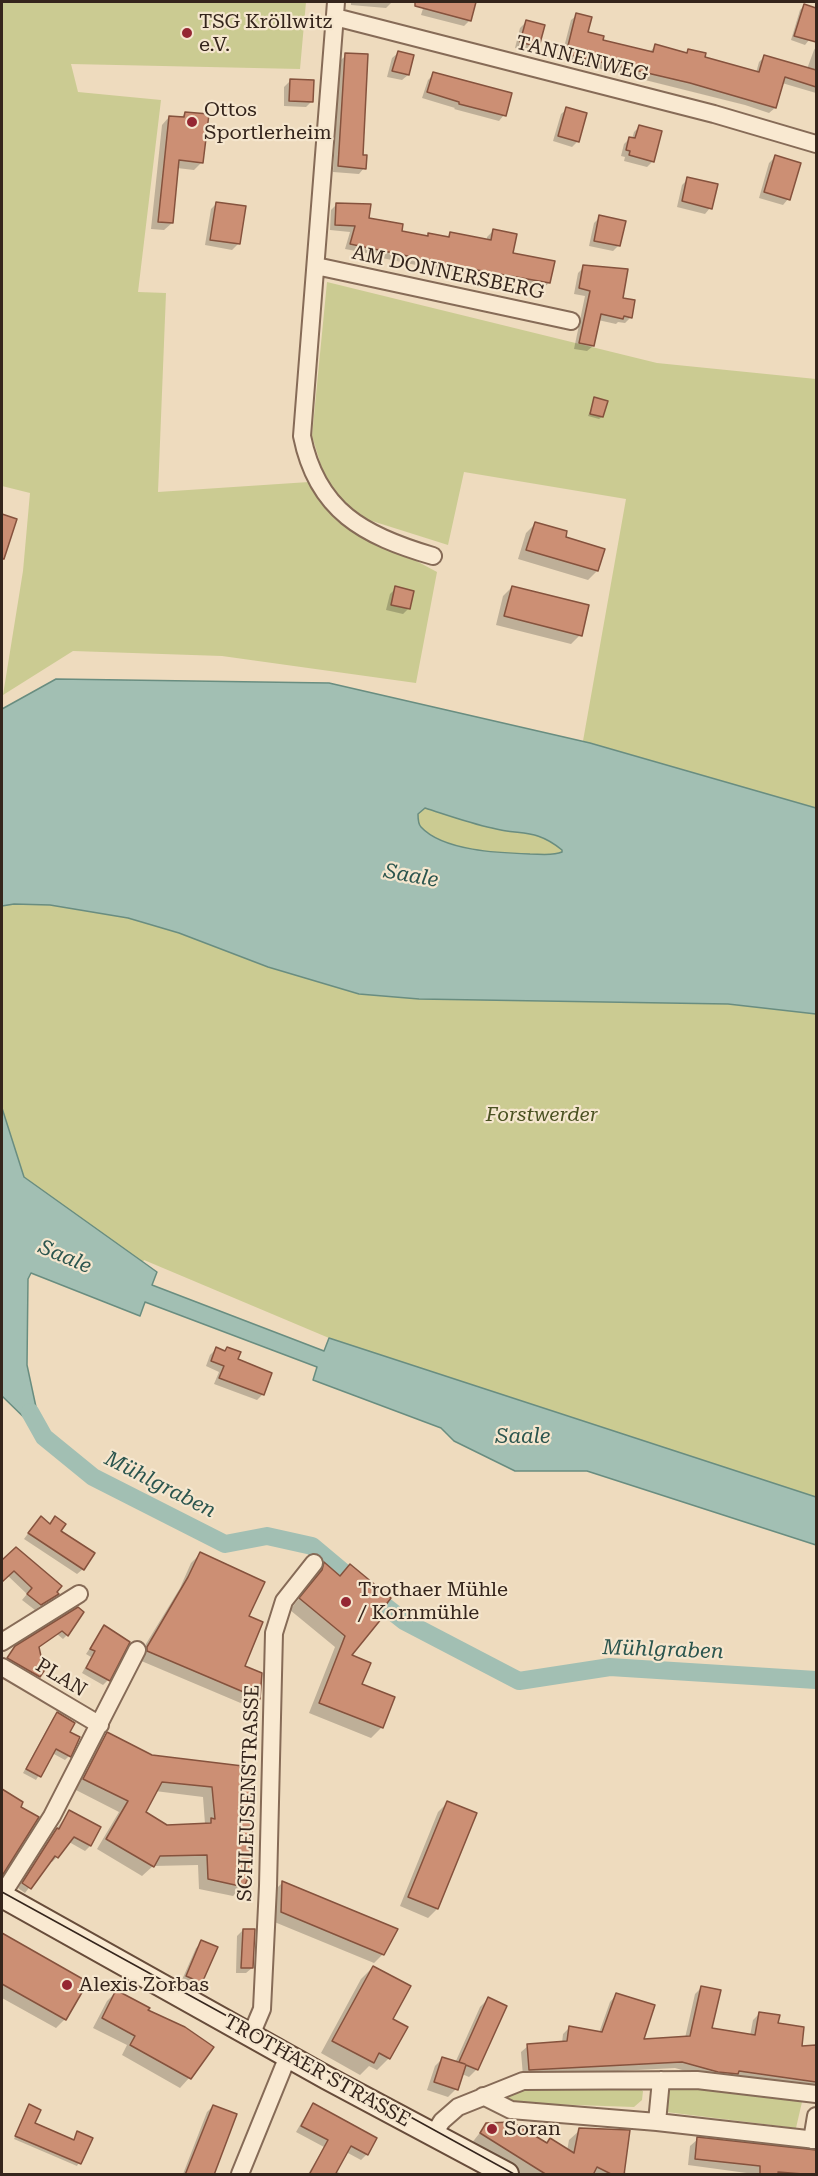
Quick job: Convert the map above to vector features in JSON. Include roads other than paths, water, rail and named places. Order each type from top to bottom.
[{"type":"main road","name":"TROTHAER STRASSE","points":[[2,1895],[288,2056],[507,2175]]},
{"type":"street","name":"TANNENWEG","points":[[336,9],[816,144]]},
{"type":"street","points":[[336,9],[302,436],[307,460],[320,487],[340,511],[366,531],[433,556]]},
{"type":"street","name":"AM DONNERSBERG","points":[[316,266],[571,321]]},
{"type":"street","name":"SCHLEUSENSTRASSE","points":[[251,2035],[262,2008],[268,1886],[274,1633],[284,1601],[314,1563]]},
{"type":"street","points":[[2,1642],[79,1594]]},
{"type":"street","points":[[2,1895],[51,1816],[137,1650]]},
{"type":"street","name":"PLAN","points":[[2,1667],[100,1725]]},
{"type":"street","points":[[240,2175],[288,2056]]},
{"type":"street","points":[[657,2122],[661,2080]]},
{"type":"street","points":[[433,2135],[442,2121],[458,2108],[523,2081],[697,2080],[816,2094]]},
{"type":"street","points":[[483,2096],[511,2110],[657,2122],[814,2140],[816,2116]]},
{"type":"water","name":"Saale","points":[[56,679],[329,683],[590,743],[816,808],[816,1014],[728,1004],[419,999],[359,994],[268,967],[179,933],[128,918],[50,905],[2,906],[2,709]],"holes":[[[425,808],[483,826],[536,835],[552,843],[562,852],[555,854],[503,853],[457,846],[431,835],[420,826],[418,814]]]},
{"type":"water","name":"Saale","points":[[2,1108],[24,1177],[157,1272],[152,1285],[324,1351],[329,1338],[816,1497],[816,1545],[587,1471],[515,1471],[454,1441],[441,1428],[313,1380],[317,1367],[145,1302],[140,1316],[31,1273],[28,1279],[27,1365],[42,1435],[2,1396]]},
{"type":"waterway","name":"Mühlgraben","points":[[30,1412],[44,1437],[93,1477],[225,1544],[267,1536],[312,1546],[343,1572]]},
{"type":"waterway","name":"Mühlgraben","points":[[385,1606],[404,1621],[519,1681],[610,1667],[816,1680]]},
{"type":"tram line","points":[[2,1892],[514,2174]]},
{"type":"place","name":"TSG Kröllwitz e.V.","points":[[187,33]]},
{"type":"place","name":"Ottos Sportlerheim","points":[[192,122]]},
{"type":"place","name":"Trothaer Mühle / Kornmühle","points":[[346,1602]]},
{"type":"place","name":"Alexis Zorbas","points":[[67,1985]]},
{"type":"place","name":"Soran","points":[[492,2129]]},
{"type":"park label","name":"Forstwerder","points":[[542,1115]]}]
